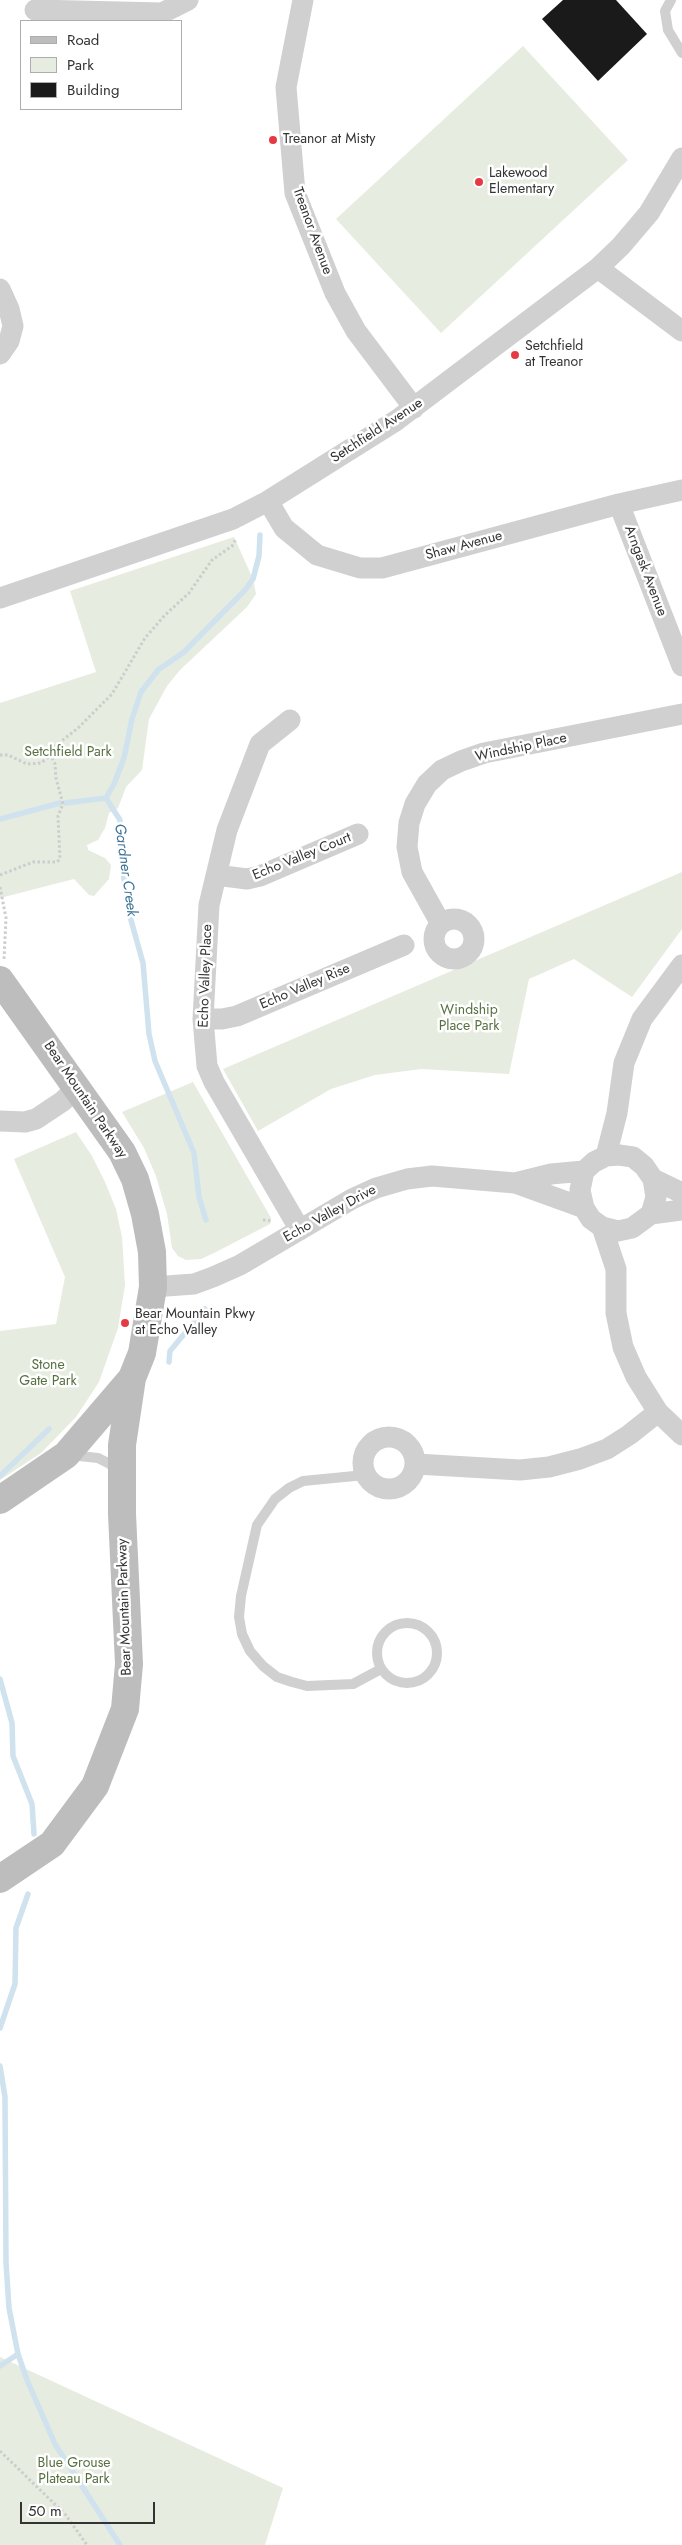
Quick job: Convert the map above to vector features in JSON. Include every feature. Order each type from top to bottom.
[{"type":"street","points":[[35,10],[162,13],[188,0]]},
{"type":"street","name":"Treanor Avenue","points":[[303,0],[286,87],[296,193],[335,293],[356,331],[414,408]]},
{"type":"street","name":"Setchfield Avenue","points":[[0,598],[234,519],[268,501],[414,408],[598,268],[621,246],[649,213],[682,158]]},
{"type":"street","points":[[598,268],[682,331]]},
{"type":"street","points":[[0,289],[9,309],[13,326],[10,341],[0,354]]},
{"type":"street","name":"Shaw Avenue","points":[[268,501],[284,528],[317,555],[360,568],[382,568],[619,504],[682,490]]},
{"type":"street","name":"Arngask Avenue","points":[[619,504],[682,666]]},
{"type":"street","name":"Windship Place","points":[[441,924],[425,899],[412,872],[407,847],[409,823],[415,804],[426,784],[442,770],[460,761],[484,753],[682,714]]},
{"type":"street","name":"Echo Valley Place","points":[[290,720],[260,744],[227,830],[209,905],[203,1019],[208,1066],[214,1082],[300,1230]]},
{"type":"street","name":"Echo Valley Court","points":[[216,875],[247,880],[358,834]]},
{"type":"street","name":"Echo Valley Rise","points":[[203,1019],[222,1020],[237,1016],[404,945]]},
{"type":"street","points":[[606,1156],[617,1113],[624,1063],[642,1019],[682,964]]},
{"type":"street","name":"Bear Mountain Parkway","points":[[0,1879],[52,1844],[95,1786],[125,1709],[130,1664],[122,1445],[132,1378],[142,1353],[153,1287],[149,1233],[135,1179],[122,1152],[1,974]]},
{"type":"street","points":[[0,1121],[25,1122],[36,1118],[63,1101],[77,1087]]},
{"type":"street","points":[[617,1113],[633,1157]]},
{"type":"street","points":[[682,1193],[654,1179],[644,1166],[633,1157],[619,1154],[606,1156],[594,1162],[584,1171],[580,1190],[584,1208],[591,1220],[602,1227],[618,1231],[632,1228],[651,1214],[682,1210]]},
{"type":"street","name":"Echo Valley Drive","points":[[515,1183],[551,1174],[584,1171]]},
{"type":"street","name":"Echo Valley Drive","points":[[153,1287],[179,1286],[213,1277],[240,1265],[352,1199],[376,1188],[407,1178],[432,1176],[515,1183],[584,1208]]},
{"type":"street","points":[[651,1214],[656,1197],[654,1179]]},
{"type":"street","points":[[602,1227],[616,1269],[616,1313],[623,1347],[636,1378],[658,1412],[682,1436]]},
{"type":"street","points":[[616,1269],[632,1228]]},
{"type":"street","name":"Bear Mountain Parkway","points":[[0,1500],[66,1455],[132,1378]]},
{"type":"street","points":[[416,1464],[520,1470],[549,1467],[580,1460],[607,1449],[630,1435],[658,1412]]},
{"type":"street","points":[[389,1436],[399,1439],[408,1445],[416,1464],[413,1474],[407,1483],[399,1488],[389,1490],[379,1488],[371,1483],[365,1475],[362,1464],[364,1454],[369,1445],[378,1438],[389,1436]]},
{"type":"lane","points":[[671,0],[664,11],[668,30],[682,54]]},
{"type":"lane","points":[[66,1455],[98,1458],[110,1464],[122,1480]]},
{"type":"lane","points":[[365,1475],[303,1481],[289,1488],[275,1499],[257,1525],[243,1587],[239,1617],[242,1634],[250,1652],[263,1666],[277,1676],[292,1682],[307,1686],[353,1684],[381,1669]]},
{"type":"lane","points":[[406,1623],[419,1626],[429,1633],[435,1644],[437,1656],[433,1668],[419,1680],[401,1683],[390,1678],[381,1669],[377,1657],[378,1644],[384,1633],[394,1626],[406,1623]]},
{"type":"path","points":[[0,755],[8,755],[27,764],[41,763],[51,755],[54,747],[78,728],[112,694],[145,638],[165,615],[189,593],[212,560],[232,546],[238,535]]},
{"type":"path","points":[[0,875],[33,862],[57,862],[60,859],[58,816],[63,804],[56,778],[55,764],[51,755]]},
{"type":"path","points":[[0,887],[6,918],[6,950],[1,974]]},
{"type":"path","points":[[0,2451],[65,2514],[87,2545]]},
{"type":"green space","points":[[523,46],[628,160],[441,333],[336,219]]},
{"type":"green space","name":"Setchfield Park","points":[[234,537],[253,579],[256,594],[247,607],[180,670],[167,686],[149,719],[142,770],[126,787],[118,808],[109,813],[105,828],[98,840],[87,845],[88,850],[105,858],[111,865],[109,879],[94,896],[89,895],[74,879],[0,898],[0,703],[96,672],[70,591]]},
{"type":"green space","name":"Windship Place Park","points":[[682,872],[682,929],[632,997],[574,959],[529,979],[509,1074],[421,1069],[375,1075],[331,1089],[258,1131],[223,1069]]},
{"type":"green space","points":[[193,1082],[271,1218],[270,1224],[216,1252],[201,1259],[186,1260],[178,1256],[172,1248],[167,1214],[156,1176],[144,1148],[122,1112]]},
{"type":"green space","name":"Stone Gate Park","points":[[76,1132],[92,1156],[105,1182],[116,1209],[122,1237],[125,1285],[118,1328],[99,1382],[76,1417],[41,1453],[0,1480],[0,1331],[56,1324],[65,1277],[14,1159]]},
{"type":"green space","name":"Blue Grouse Plateau Park","points":[[0,2357],[283,2488],[265,2545],[0,2545]]},
{"type":"building","points":[[563,0],[616,0],[647,34],[598,81],[542,19]]},
{"type":"waterway","name":"Gardner Creek","points":[[206,1220],[199,1197],[194,1153],[155,1061],[149,1034],[143,963],[129,913],[119,844],[120,820],[106,798],[114,784],[124,758],[132,719],[141,692],[158,670],[184,652],[245,590],[253,579],[259,556],[260,535]]},
{"type":"waterway","points":[[65,803],[106,798]]},
{"type":"waterway","points":[[0,819],[60,803]]},
{"type":"waterway","name":"Gardner Creek","points":[[169,1362],[170,1351],[205,1309]]},
{"type":"waterway","name":"Gardner Creek","points":[[0,1476],[49,1429]]},
{"type":"waterway","name":"Gardner Creek","points":[[0,1679],[12,1723],[13,1756],[32,1804],[34,1834]]},
{"type":"waterway","name":"Gardner Creek","points":[[0,2028],[15,1984],[16,1928],[28,1894]]},
{"type":"waterway","name":"Gardner Creek","points":[[0,2066],[5,2097],[6,2262],[9,2308],[18,2354],[27,2380],[55,2444],[120,2545]]},
{"type":"waterway","points":[[0,2366],[18,2354]]},
{"type":"place","name":"Treanor at Misty","points":[[273,140]]},
{"type":"place","name":"Lakewood Elementary","points":[[479,182]]},
{"type":"place","name":"Setchfield at Treanor","points":[[515,355]]},
{"type":"place","name":"Bear Mountain Pkwy at Echo Valley","points":[[125,1323]]}]
